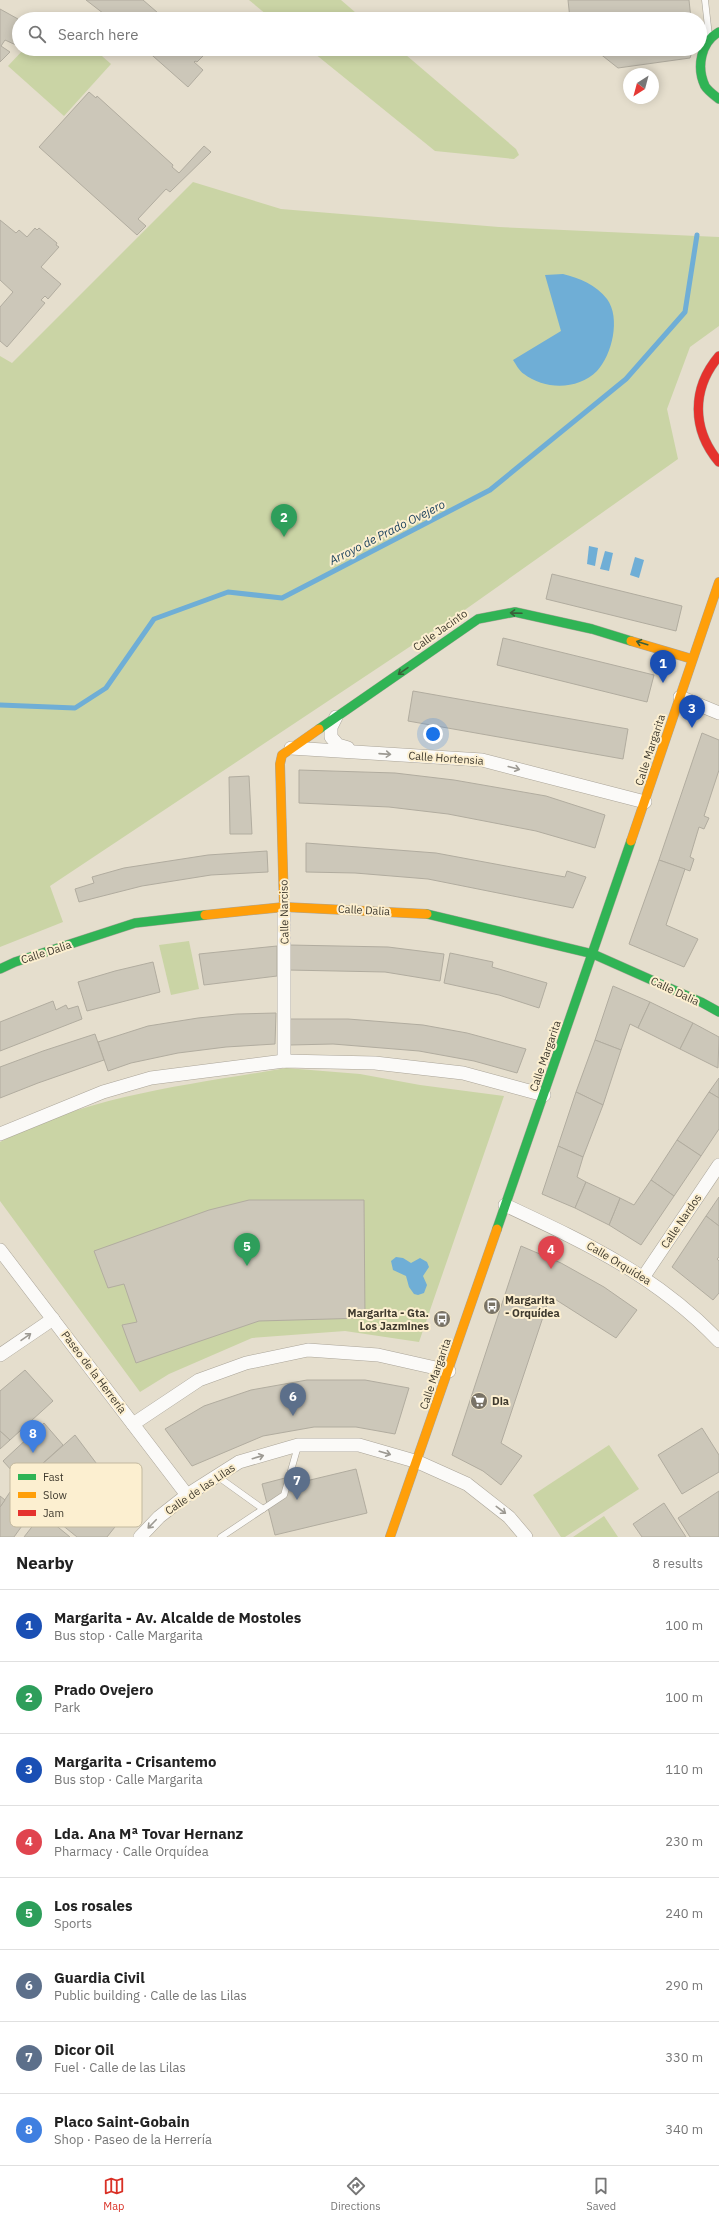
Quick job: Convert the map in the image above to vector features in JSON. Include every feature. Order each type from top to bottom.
[{"type":"street","points":[[707,44],[719,32]]},
{"type":"street","points":[[702,56],[700,68],[706,87],[719,99]]},
{"type":"street","points":[[719,356],[715,360],[702,384],[698,415],[707,446],[719,462]]},
{"type":"street","name":"Calle Margarita","points":[[390,1537],[418,1462],[719,582]]},
{"type":"street","name":"Calle Jacinto","points":[[280,764],[282,755],[290,748],[478,619],[515,612],[592,628],[692,659]]},
{"type":"street","points":[[680,697],[719,713]]},
{"type":"street","points":[[337,716],[330,732],[333,741],[343,747],[367,753]]},
{"type":"street","name":"Calle Hortensia","points":[[290,748],[482,760],[645,802]]},
{"type":"street","name":"Calle Narciso","points":[[280,764],[284,907],[284,1061]]},
{"type":"street","name":"Calle Dalia","points":[[0,969],[15,962],[135,923],[284,907],[433,914],[593,954],[701,1002],[719,1012]]},
{"type":"street","points":[[0,1134],[103,1092],[151,1078],[284,1061],[375,1064],[463,1073],[544,1095]]},
{"type":"street","name":"Calle Nardos","points":[[644,1276],[719,1165]]},
{"type":"street","name":"Calle Orquídea","points":[[505,1205],[582,1240],[644,1276],[719,1341]]},
{"type":"street","name":"Paseo de la Herrería","points":[[0,1250],[187,1495]]},
{"type":"street","points":[[0,1355],[52,1319]]},
{"type":"street","points":[[133,1424],[199,1380],[246,1363],[308,1350],[378,1355],[449,1371]]},
{"type":"street","name":"Calle de las Lilas","points":[[140,1537],[160,1517],[187,1495],[239,1462],[298,1445],[359,1445],[418,1462],[467,1484],[509,1517],[526,1537]]},
{"type":"lane","points":[[705,0],[706,12]]},
{"type":"lane","points":[[707,16],[710,41]]},
{"type":"lane","points":[[221,1537],[284,1495],[298,1445]]},
{"type":"lane","points":[[217,1476],[263,1509]]},
{"type":"green space","points":[[249,0],[341,0],[355,12],[264,12]]},
{"type":"green space","points":[[17,56],[102,56],[111,64],[64,116],[8,66]]},
{"type":"green space","points":[[318,56],[407,56],[516,149],[519,155],[514,159],[435,151]]},
{"type":"green space","points":[[193,182],[281,209],[499,227],[719,237],[719,326],[690,347],[667,409],[678,459],[459,614],[50,886],[63,922],[0,947],[0,356],[12,363]]},
{"type":"green space","points":[[189,941],[199,989],[171,995],[159,945]]},
{"type":"green space","points":[[286,1068],[360,1074],[420,1085],[504,1096],[419,1342],[345,1331],[252,1338],[169,1374],[140,1392],[0,1201],[0,1142],[34,1126],[68,1113],[104,1102],[176,1086]]},
{"type":"green space","points":[[609,1445],[639,1489],[565,1537],[561,1537],[533,1495]]},
{"type":"green space","points":[[604,1516],[618,1537],[573,1537]]},
{"type":"water","points":[[563,274],[593,286],[603,294],[611,307],[614,326],[613,336],[607,356],[597,371],[581,382],[561,386],[542,383],[532,379],[519,369],[513,360],[561,331],[545,275]]},
{"type":"water","points":[[589,546],[598,548],[595,566],[587,564]]},
{"type":"water","points":[[605,551],[613,553],[609,571],[600,569]]},
{"type":"water","points":[[635,557],[644,560],[639,578],[630,575]]},
{"type":"water","points":[[396,1257],[403,1258],[411,1263],[420,1258],[427,1262],[429,1267],[423,1276],[427,1285],[424,1293],[418,1295],[414,1294],[409,1287],[406,1276],[393,1270],[391,1261]]},
{"type":"building","points":[[86,0],[143,0],[157,12],[102,12]]},
{"type":"building","points":[[568,0],[689,0],[690,12],[569,12]]},
{"type":"building","points":[[0,9],[12,16],[12,43],[5,40],[1,46],[10,52],[0,62]]},
{"type":"building","points":[[153,56],[203,56],[197,62],[194,62],[203,70],[188,87]]},
{"type":"building","points":[[603,56],[691,56],[690,58],[618,68]]},
{"type":"building","points":[[89,92],[96,98],[97,96],[173,165],[172,167],[179,173],[204,146],[211,152],[170,192],[166,189],[138,219],[146,226],[137,235],[39,147]]},
{"type":"building","points":[[0,220],[16,233],[19,230],[27,237],[35,228],[37,230],[39,228],[57,243],[56,245],[59,247],[41,267],[61,284],[48,299],[45,296],[41,300],[45,303],[7,347],[0,341],[0,307],[13,292],[0,280]]},
{"type":"building","points":[[552,574],[682,606],[676,631],[546,599]]},
{"type":"building","points":[[503,638],[654,675],[647,702],[497,665]]},
{"type":"building","points":[[413,691],[628,729],[623,759],[408,721]]},
{"type":"building","points":[[702,733],[719,740],[719,770],[704,816],[709,818],[704,829],[699,827],[690,857],[694,859],[690,871],[659,860]]},
{"type":"building","points":[[299,770],[395,773],[454,780],[546,796],[605,815],[595,848],[536,831],[448,814],[389,807],[299,803]]},
{"type":"building","points":[[249,776],[252,834],[230,834],[229,777]]},
{"type":"building","points":[[306,843],[436,853],[565,877],[567,871],[586,877],[573,908],[428,879],[355,873],[306,872]]},
{"type":"building","points":[[267,851],[268,872],[211,875],[142,886],[79,902],[75,889],[94,883],[92,877],[124,868],[208,855]]},
{"type":"building","points":[[659,860],[685,869],[666,925],[698,939],[684,967],[629,944]]},
{"type":"building","points":[[289,945],[388,947],[444,954],[440,981],[385,972],[288,970]]},
{"type":"building","points":[[277,946],[277,976],[204,985],[199,954]]},
{"type":"building","points":[[450,953],[493,962],[492,967],[547,983],[539,1008],[499,995],[444,983]]},
{"type":"building","points":[[153,962],[160,992],[87,1011],[78,982]]},
{"type":"building","points":[[613,986],[650,1002],[638,1028],[630,1024],[621,1050],[595,1040]]},
{"type":"building","points":[[53,1001],[56,1010],[66,1005],[68,1009],[78,1006],[82,1019],[0,1051],[0,1022]]},
{"type":"building","points":[[650,1002],[693,1023],[680,1049],[638,1028]]},
{"type":"building","points":[[276,1013],[275,1044],[226,1047],[178,1053],[131,1063],[108,1071],[98,1042],[148,1026],[198,1018],[237,1014]]},
{"type":"building","points":[[288,1019],[348,1019],[423,1025],[467,1033],[526,1049],[517,1073],[474,1061],[419,1051],[333,1044],[290,1045]]},
{"type":"building","points":[[693,1023],[719,1037],[718,1068],[680,1049]]},
{"type":"building","points":[[95,1034],[104,1060],[0,1098],[0,1067]]},
{"type":"building","points":[[595,1040],[621,1050],[603,1105],[576,1092]]},
{"type":"building","points":[[719,1078],[719,1098],[709,1092]]},
{"type":"building","points":[[576,1092],[603,1105],[583,1157],[558,1146]]},
{"type":"building","points":[[709,1092],[719,1098],[719,1129],[701,1156],[677,1140]]},
{"type":"building","points":[[677,1140],[701,1156],[674,1196],[651,1180]]},
{"type":"building","points":[[558,1146],[583,1157],[577,1177],[586,1182],[575,1208],[542,1194]]},
{"type":"building","points":[[651,1180],[674,1196],[641,1245],[609,1225],[620,1198],[634,1205]]},
{"type":"building","points":[[586,1182],[620,1198],[609,1225],[575,1208]]},
{"type":"building","points":[[719,1197],[719,1226],[706,1216]]},
{"type":"building","points":[[249,1200],[364,1200],[365,1318],[259,1321],[136,1363],[122,1325],[137,1322],[124,1284],[108,1288],[94,1251],[209,1210]]},
{"type":"building","points":[[706,1216],[719,1226],[719,1257],[717,1259],[719,1261],[719,1293],[713,1300],[672,1267]]},
{"type":"building","points":[[521,1246],[561,1263],[604,1287],[637,1310],[616,1338],[550,1296],[501,1443],[522,1456],[501,1485],[483,1471],[452,1455]]},
{"type":"building","points":[[25,1370],[53,1401],[10,1440],[0,1431],[0,1391]]},
{"type":"building","points":[[307,1380],[365,1380],[409,1388],[395,1434],[356,1427],[314,1427],[263,1436],[192,1466],[165,1429],[204,1406],[251,1390]]},
{"type":"building","points":[[44,1423],[63,1445],[43,1463],[10,1463],[10,1469],[3,1461]]},
{"type":"building","points":[[702,1428],[719,1455],[719,1472],[682,1494],[658,1455]]},
{"type":"building","points":[[0,1431],[10,1440],[0,1449]]},
{"type":"building","points":[[75,1435],[96,1463],[43,1463]]},
{"type":"building","points":[[356,1469],[367,1513],[275,1535],[262,1484],[304,1473],[306,1481]]},
{"type":"building","points":[[719,1491],[719,1537],[690,1537],[678,1518]]},
{"type":"building","points":[[10,1492],[10,1527],[21,1527],[14,1537],[0,1537],[0,1507]]},
{"type":"building","points":[[0,1496],[5,1500],[0,1507]]},
{"type":"building","points":[[664,1503],[686,1537],[642,1537],[633,1524]]},
{"type":"building","points":[[32,1527],[58,1527],[70,1537],[24,1537]]},
{"type":"building","points":[[65,1527],[115,1527],[107,1537],[77,1537]]},
{"type":"waterway","name":"Arroyo de Prado Ovejero","points":[[0,705],[75,708],[106,688],[154,619],[228,592],[282,598],[490,490],[626,379],[685,312],[697,235]]},
{"type":"traffic: fast","points":[[707,44],[713,36],[719,32]]},
{"type":"traffic: fast","points":[[702,56],[702,79],[709,91],[719,99]]},
{"type":"traffic: fast","points":[[319,729],[478,619],[515,612],[592,629],[631,641]]},
{"type":"traffic: fast","points":[[497,1229],[631,841]]},
{"type":"traffic: fast","points":[[427,914],[593,954],[701,1002],[719,1012]]},
{"type":"traffic: fast","points":[[0,969],[15,962],[135,923],[205,915]]},
{"type":"traffic: slow","points":[[631,841],[719,582]]},
{"type":"traffic: slow","points":[[631,641],[692,659]]},
{"type":"traffic: slow","points":[[284,907],[280,764],[282,755],[319,729]]},
{"type":"traffic: slow","points":[[205,915],[284,907],[427,914]]},
{"type":"traffic: slow","points":[[390,1537],[497,1229]]},
{"type":"traffic: jam","points":[[719,356],[703,382],[698,409],[704,437],[710,450],[719,462]]},
{"type":"place","name":"Prado Ovejero","points":[[284,537]]},
{"type":"place","name":"Margarita - Av. Alcalde de Mostoles","points":[[663,683]]},
{"type":"place","name":"Margarita - Crisantemo","points":[[692,728]]},
{"type":"place","name":"Los rosales","points":[[247,1266]]},
{"type":"place","name":"Lda. Ana Mª Tovar Hernanz","points":[[551,1269]]},
{"type":"place","name":"Margarita - Orquídea","points":[[492,1306]]},
{"type":"place","name":"Margarita - Gta. Los Jazmines","points":[[442,1319]]},
{"type":"place","name":"Dia","points":[[479,1401]]},
{"type":"place","name":"Guardia Civil","points":[[293,1416]]},
{"type":"place","name":"Placo Saint-Gobain","points":[[33,1453]]},
{"type":"place","name":"Dicor Oil","points":[[297,1500]]}]
